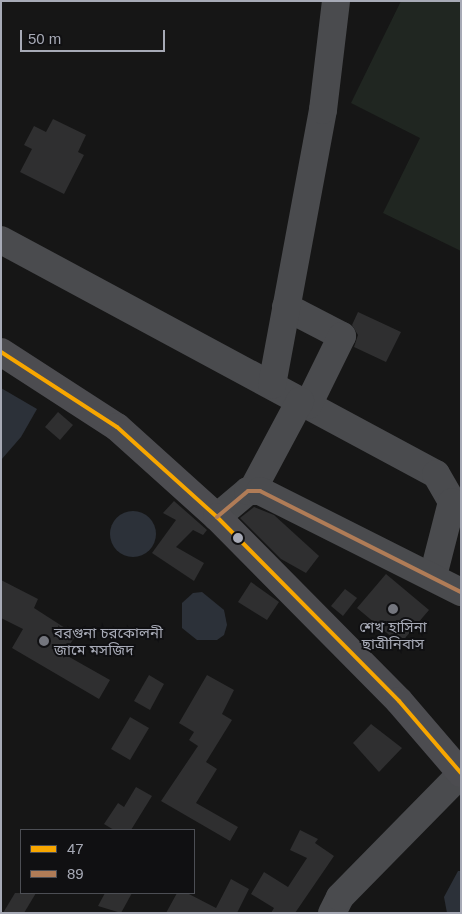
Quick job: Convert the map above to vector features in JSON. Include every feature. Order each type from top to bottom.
[{"type":"main road","points":[[1,352],[117,427],[217,517],[399,701],[461,774]]},
{"type":"street","points":[[272,385],[323,110],[336,1]]},
{"type":"street","points":[[1,240],[436,474],[452,502],[433,576]]},
{"type":"street","points":[[217,517],[253,489],[342,336],[286,307]]},
{"type":"street","points":[[253,489],[433,576],[461,592]]},
{"type":"street","points":[[332,913],[340,897],[461,774]]},
{"type":"shaded area","points":[[401,1],[461,1],[461,251],[383,213],[420,138],[351,103]]},
{"type":"shaded area","points":[[1,388],[37,409],[21,437],[1,460]]},
{"type":"shaded area","points":[[138,511],[142,512],[152,521],[155,525],[155,543],[146,553],[138,557],[128,557],[120,553],[111,543],[110,529],[114,521],[124,512]]},
{"type":"shaded area","points":[[202,592],[224,610],[227,625],[224,635],[217,640],[197,640],[182,628],[182,603],[193,593]]},
{"type":"shaded area","points":[[458,871],[461,871],[461,913],[447,913],[444,897]]},
{"type":"building","points":[[53,119],[86,135],[78,152],[84,155],[64,194],[20,172],[32,149],[24,145],[34,126],[46,132]]},
{"type":"building","points":[[358,312],[401,332],[386,362],[354,347],[358,335],[352,325]]},
{"type":"building","points":[[58,412],[73,425],[60,440],[45,427]]},
{"type":"building","points":[[174,501],[207,530],[203,535],[193,530],[176,547],[204,563],[194,581],[152,553],[176,520],[163,513]]},
{"type":"building","points":[[254,507],[274,515],[319,556],[306,573],[281,559],[240,518]]},
{"type":"building","name":"শেখ হাসিনা ছাত্রীনিবাস","points":[[386,574],[429,610],[400,644],[357,608]]},
{"type":"building","points":[[1,580],[38,599],[34,608],[76,635],[64,654],[110,680],[99,699],[12,648],[23,629],[1,618]]},
{"type":"building","points":[[251,582],[279,602],[267,620],[238,602]]},
{"type":"building","points":[[345,589],[357,598],[343,616],[331,606]]},
{"type":"building","points":[[149,675],[164,684],[150,710],[134,701]]},
{"type":"building","points":[[207,675],[234,690],[222,714],[232,720],[206,762],[217,769],[196,803],[238,827],[230,841],[161,801],[198,746],[189,740],[194,732],[179,723]]},
{"type":"building","points":[[130,717],[149,728],[130,760],[111,749]]},
{"type":"building","points":[[371,724],[402,748],[379,772],[353,743]]},
{"type":"building","points":[[136,787],[152,796],[132,829],[112,829],[104,824],[118,803],[124,807]]},
{"type":"building","points":[[300,830],[318,839],[315,843],[334,856],[295,913],[271,913],[274,908],[251,894],[264,872],[288,887],[307,858],[290,850]]},
{"type":"building","points":[[231,879],[249,889],[237,913],[166,913],[176,894],[189,894],[216,908]]},
{"type":"building","points":[[15,893],[35,894],[24,913],[3,913]]},
{"type":"building","points":[[104,894],[131,894],[121,913],[98,906]]},
{"type":"transit line","name":"47","points":[[1,352],[117,427],[217,517],[399,701],[461,773]]},
{"type":"transit line","name":"89","points":[[217,517],[248,491],[260,491],[461,592]]},
{"type":"place","name":"শেখ হাসিনা ছাত্রীনিবাস","points":[[393,609]]},
{"type":"place","name":"বরগুনা চরকোলনী জামে মসজিদ","points":[[44,641]]}]
